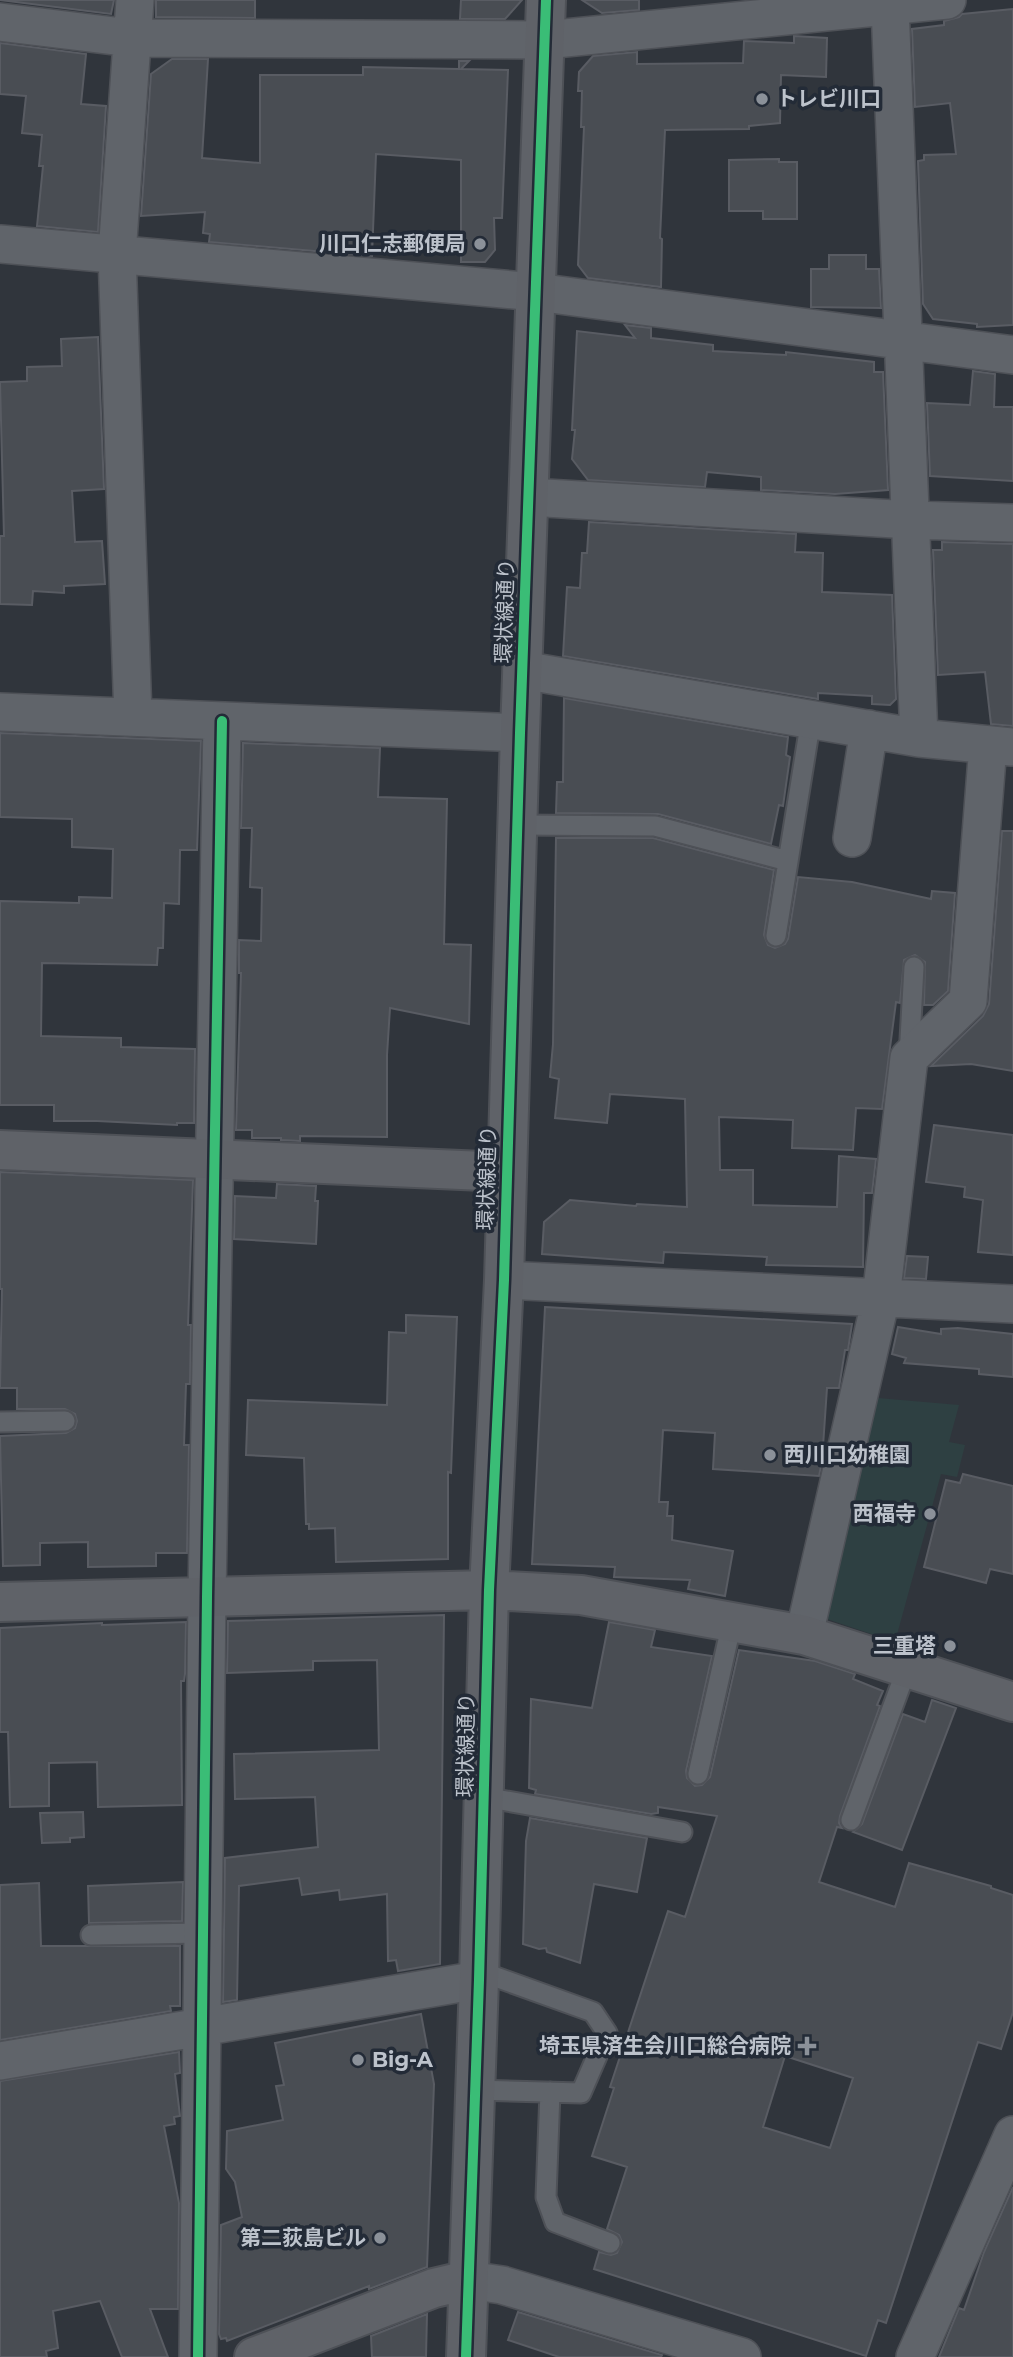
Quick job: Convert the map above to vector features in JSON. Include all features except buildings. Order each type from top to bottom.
[{"type":"main road","name":"環状線通り","points":[[466,2357],[489,1590],[504,1280],[546,0]]},
{"type":"main road","points":[[0,1150],[507,1172]]},
{"type":"main road","points":[[0,1602],[489,1590],[581,1595],[804,1635],[1013,1702]]},
{"type":"main road","points":[[254,2357],[434,2288],[468,2280]]},
{"type":"street","points":[[133,717],[117,254],[135,0]]},
{"type":"street","points":[[0,22],[131,38],[545,40],[947,0]]},
{"type":"street","points":[[890,6],[919,738]]},
{"type":"street","points":[[0,244],[536,292],[1013,355]]},
{"type":"street","points":[[529,498],[911,520],[1013,523]]},
{"type":"street","points":[[522,670],[919,738],[1000,746],[968,1001],[909,1058],[881,1298],[804,1635]]},
{"type":"street","points":[[0,712],[520,733]]},
{"type":"street","points":[[198,2357],[202,1933],[222,720]]},
{"type":"street","points":[[852,838],[869,729]]},
{"type":"street","points":[[504,1280],[1013,1304]]},
{"type":"street","points":[[0,2060],[479,1975]]},
{"type":"street","points":[[915,2357],[1000,2201],[1013,2135]]},
{"type":"street","points":[[468,2280],[502,2285],[742,2357]]},
{"type":"lane","points":[[776,936],[811,719]]},
{"type":"lane","points":[[517,825],[655,826],[788,861]]},
{"type":"lane","points":[[909,1058],[914,967]]},
{"type":"lane","points":[[0,1422],[65,1421]]},
{"type":"lane","points":[[698,1774],[732,1622]]},
{"type":"lane","points":[[851,1820],[907,1668]]},
{"type":"lane","points":[[484,1797],[682,1832]]},
{"type":"lane","points":[[91,1935],[202,1933]]},
{"type":"lane","points":[[475,2090],[581,2092],[607,2033],[593,2012],[479,1975]]},
{"type":"lane","points":[[550,2092],[545,2197],[555,2222],[610,2243]]},
{"type":"shaded area","points":[[878,1398],[959,1405],[949,1442],[965,1445],[957,1477],[941,1474],[895,1642],[824,1618]]},
{"type":"cycle path","points":[[466,2357],[489,1590],[504,1280],[546,0]]},
{"type":"cycle path","points":[[198,2357],[207,1597],[222,721]]},
{"type":"place","name":"トレビ川口","points":[[762,99]]},
{"type":"place","name":"川口仁志郵便局","points":[[480,244]]},
{"type":"place","name":"西川口幼稚園","points":[[770,1455]]},
{"type":"place","name":"西福寺","points":[[930,1514]]},
{"type":"place","name":"三重塔","points":[[950,1646]]},
{"type":"place","name":"埼玉県済生会川口総合病院","points":[[807,2046]]},
{"type":"place","name":"Big-A","points":[[358,2060]]},
{"type":"place","name":"第二荻島ビル","points":[[380,2238]]}]
